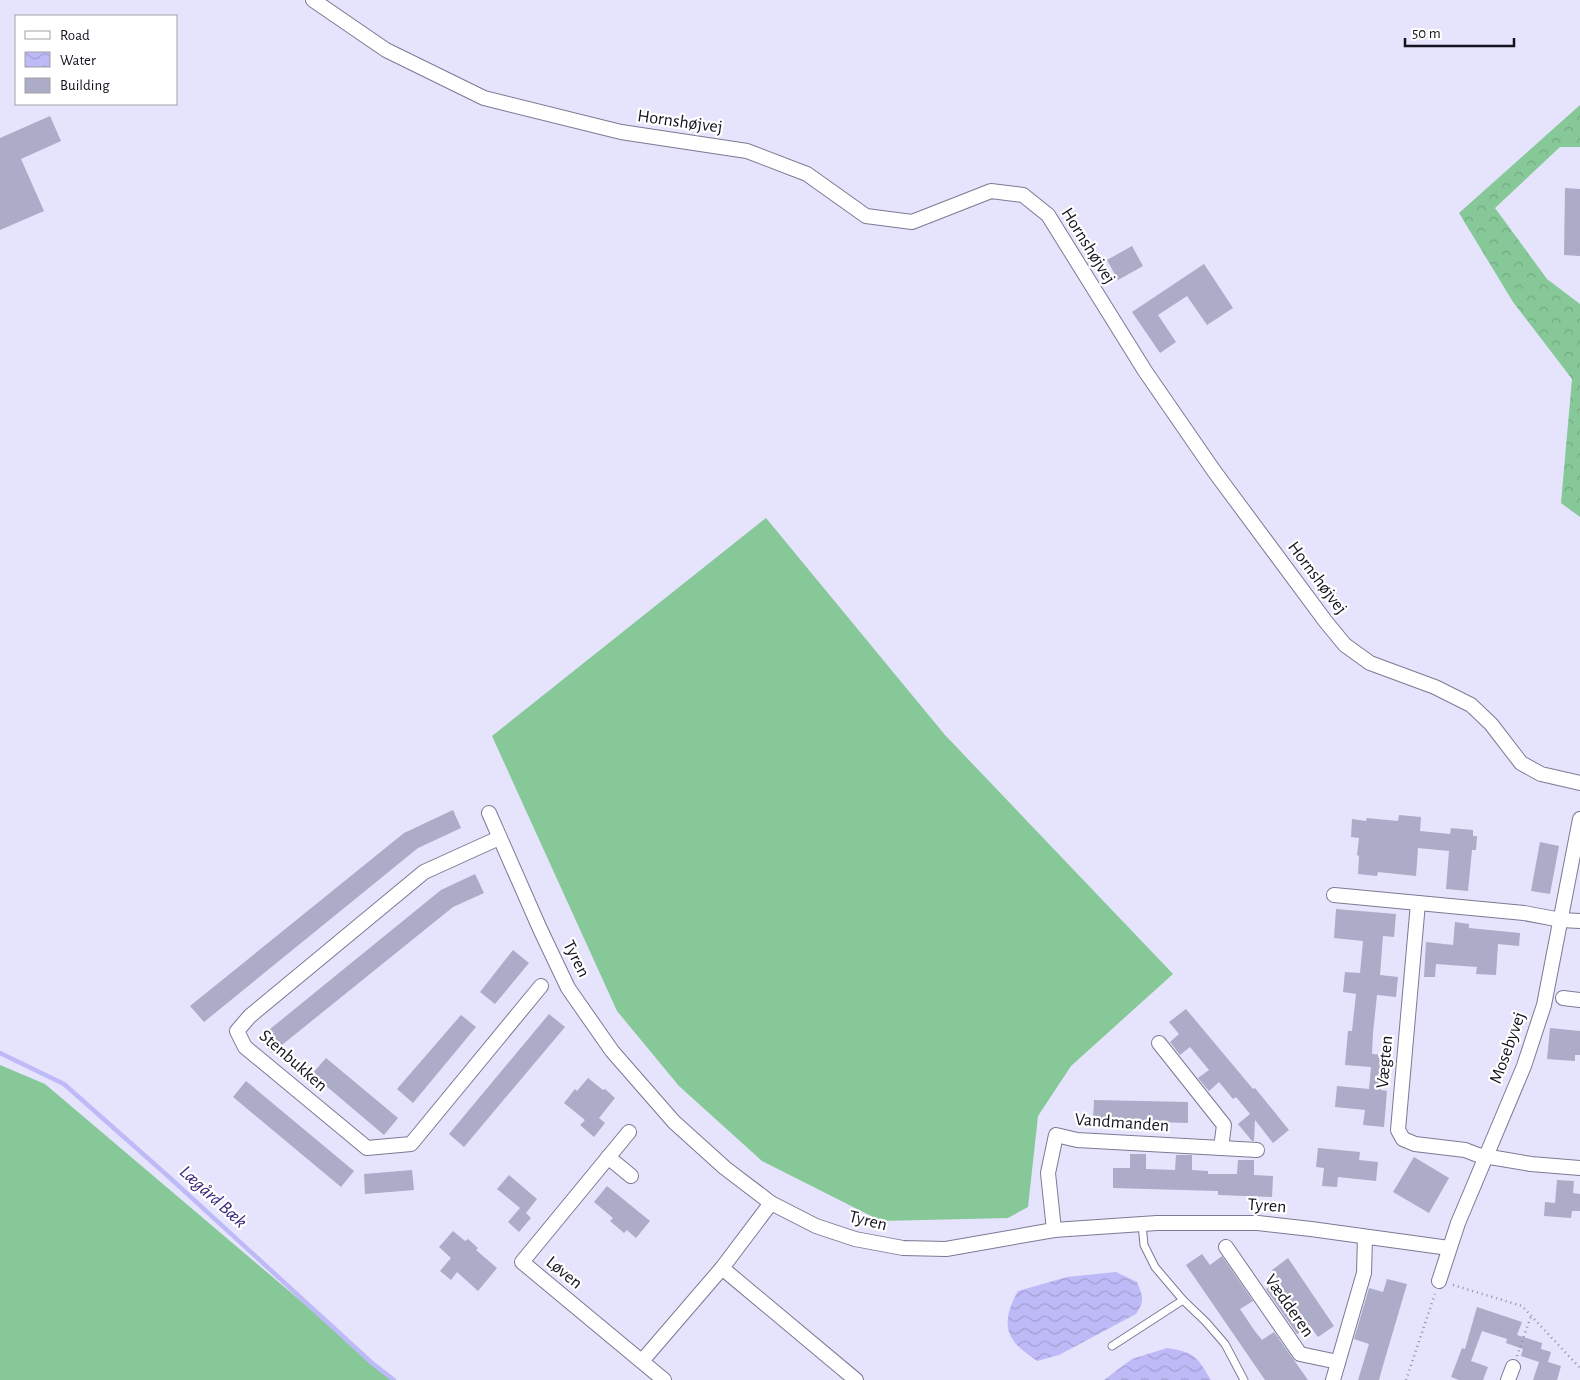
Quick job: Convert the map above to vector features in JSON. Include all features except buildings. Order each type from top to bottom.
[{"type":"street","name":"Hornshøjvej","points":[[314,0],[386,50],[484,98],[621,132],[747,151],[807,174],[866,216],[912,222],[991,191],[1023,195],[1048,215],[1145,371],[1214,471],[1345,645],[1370,663],[1435,687],[1471,705],[1491,724],[1521,763],[1541,774],[1580,784]]},
{"type":"street","name":"Tyren","points":[[489,813],[568,988],[612,1051],[674,1122],[725,1168],[771,1203],[816,1226],[855,1239],[903,1248],[946,1249],[1054,1230],[1157,1223],[1258,1223],[1449,1248]]},
{"type":"street","name":"Mosebyvej","points":[[1439,1281],[1449,1248],[1485,1156],[1524,1066],[1541,1014],[1580,819]]},
{"type":"street","name":"Stenbukken","points":[[499,838],[424,872],[250,1016],[237,1030],[245,1047],[367,1148],[411,1144],[541,986]]},
{"type":"street","points":[[1334,895],[1524,913],[1560,920],[1580,921]]},
{"type":"street","name":"Vægten","points":[[1418,903],[1398,1130],[1403,1140],[1415,1144],[1465,1150],[1485,1156],[1531,1164],[1580,1168]]},
{"type":"street","points":[[1563,998],[1580,1000]]},
{"type":"street","points":[[1159,1043],[1224,1125],[1221,1148]]},
{"type":"street","name":"Løven","points":[[629,1132],[522,1262],[664,1380]]},
{"type":"street","name":"Vandmanden","points":[[1054,1230],[1048,1173],[1056,1135],[1077,1140],[1257,1150]]},
{"type":"street","points":[[608,1157],[631,1176]]},
{"type":"street","points":[[642,1361],[722,1268],[771,1203]]},
{"type":"street","points":[[1333,1380],[1364,1274],[1365,1236]]},
{"type":"street","name":"Vædderen","points":[[1226,1247],[1300,1354],[1338,1362]]},
{"type":"street","points":[[722,1268],[856,1380]]},
{"type":"lane","points":[[1142,1224],[1144,1245],[1155,1267],[1182,1300],[1206,1322],[1225,1344],[1244,1380]]},
{"type":"lane","points":[[1112,1346],[1182,1300]]},
{"type":"path","points":[[1406,1380],[1439,1281],[1522,1306],[1580,1368]]},
{"type":"path","points":[[1511,1373],[1531,1315]]},
{"type":"green space","points":[[1580,105],[1580,147],[1560,147],[1495,208],[1547,279],[1580,304],[1580,517],[1561,503],[1572,379],[1513,302],[1459,213]]},
{"type":"green space","points":[[766,518],[945,735],[1173,974],[1071,1066],[1038,1116],[1028,1207],[1008,1218],[881,1221],[762,1161],[679,1086],[617,1011],[492,736]]},
{"type":"green space","points":[[0,1065],[45,1084],[394,1380],[0,1380]]},
{"type":"water","points":[[1116,1272],[1137,1282],[1142,1298],[1141,1305],[1136,1314],[1059,1355],[1037,1361],[1015,1343],[1008,1328],[1008,1315],[1018,1291],[1067,1277]]},
{"type":"water","points":[[1167,1348],[1190,1354],[1198,1361],[1211,1380],[1104,1380],[1132,1359]]},
{"type":"waterway","name":"Lægård Bæk","points":[[0,1053],[64,1084],[169,1177],[372,1363],[394,1380]]}]
